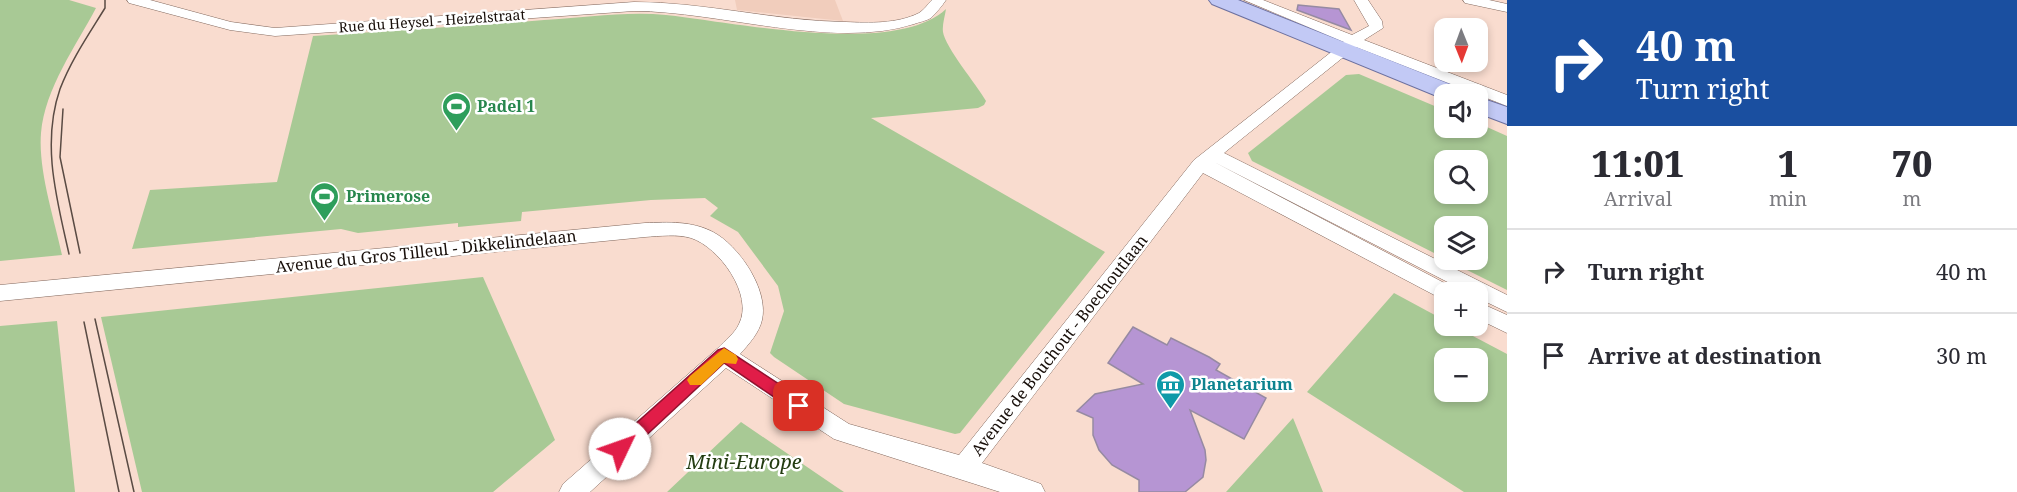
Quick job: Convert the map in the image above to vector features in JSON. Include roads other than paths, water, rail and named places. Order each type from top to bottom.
[{"type":"main road","points":[[1219,0],[1349,45],[1434,85]]},
{"type":"main road","points":[[1488,108],[1507,116]]},
{"type":"street","name":"Rue du Heysel - Heizelstraat","points":[[134,0],[230,26],[275,32],[623,4],[666,6],[779,23],[890,26],[914,20],[930,12],[939,0]]},
{"type":"street","points":[[1251,0],[1349,45],[1507,101]]},
{"type":"street","name":"Avenue de Bouchout - Boechoutlaan","points":[[724,355],[842,432],[964,468],[1206,159],[1349,45],[1376,28],[1377,25],[1361,0]]},
{"type":"street","points":[[1470,0],[1507,8]]},
{"type":"street","points":[[1206,159],[1434,286]]},
{"type":"street","points":[[1206,159],[1507,304]]},
{"type":"street","name":"Avenue du Gros Tilleul - Dikkelindelaan","points":[[0,293],[677,228],[698,233],[716,241],[730,258],[751,293],[753,304],[750,324],[724,355]]},
{"type":"street","points":[[1488,315],[1507,325]]},
{"type":"street","points":[[572,492],[724,355]]},
{"type":"street","points":[[964,468],[1032,492]]},
{"type":"tram line","points":[[69,254],[53,172],[51,151],[54,110],[64,78],[105,8],[105,0]]},
{"type":"tram line","points":[[63,109],[60,157],[80,253]]},
{"type":"tram line","points":[[95,319],[134,492]]},
{"type":"tram line","points":[[84,322],[119,492]]},
{"type":"place","name":"Padel 1","points":[[456,132]]},
{"type":"place","name":"Primerose","points":[[325,222]]},
{"type":"place","name":"Planetarium","points":[[1170,410]]},
{"type":"park label","name":"Mini-Europe","points":[[744,462]]}]
